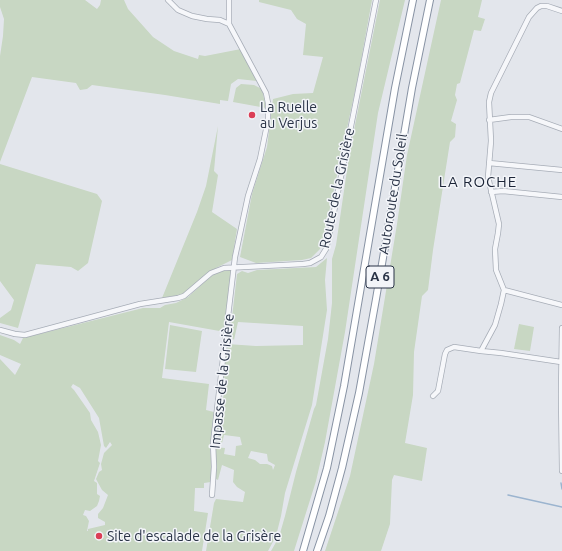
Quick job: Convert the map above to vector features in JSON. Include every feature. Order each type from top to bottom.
[{"type":"highway","name":"Autoroute du Soleil","points":[[303,551],[324,480],[342,393],[386,135],[413,0]]},
{"type":"highway","name":"Autoroute du Soleil","points":[[317,551],[340,475],[359,393],[378,292],[410,95],[430,0]]},
{"type":"street","points":[[168,0],[178,10],[192,16],[220,20],[229,24],[229,0]]},
{"type":"street","name":"Route de la Grisière","points":[[0,330],[25,335],[140,304],[178,298],[190,291],[211,274],[224,268],[310,263],[321,257],[326,249],[376,0]]},
{"type":"street","points":[[482,351],[494,325],[504,290],[496,270],[495,249],[499,224],[488,177],[491,141],[489,102],[491,94],[529,17],[537,8],[541,6],[562,11]]},
{"type":"street","name":"Impasse de la Grisière","points":[[212,495],[214,467],[213,442],[235,257],[248,196],[260,159],[268,120],[268,103],[266,94],[259,78],[229,24]]},
{"type":"street","points":[[489,120],[511,117],[529,117],[562,129]]},
{"type":"street","points":[[489,163],[562,170]]},
{"type":"street","points":[[491,192],[503,191],[562,197]]},
{"type":"street","points":[[504,290],[562,305]]},
{"type":"street","points":[[562,328],[562,471]]},
{"type":"street","points":[[433,396],[438,391],[445,354],[447,350],[454,347],[561,362]]},
{"type":"green space","points":[[0,0],[85,0],[97,9],[101,0],[124,0],[128,9],[153,37],[174,51],[198,59],[199,55],[205,56],[241,49],[257,81],[238,79],[231,84],[228,101],[220,100],[220,104],[92,85],[87,89],[80,90],[76,83],[32,77],[0,162],[0,56],[4,19],[0,7]]},
{"type":"green space","points":[[259,0],[372,0],[358,77],[325,231],[320,249],[311,258],[302,260],[256,263],[240,257],[252,194],[267,147],[273,99],[293,94],[313,93],[323,57],[303,55],[306,24],[297,19],[291,10],[259,2]]},
{"type":"green space","points":[[380,0],[405,0],[378,113],[345,332],[325,442],[316,481],[294,551],[271,551],[279,537],[316,405],[328,339],[332,303],[332,259],[336,245],[350,150]]},
{"type":"green space","points":[[441,0],[482,0],[478,17],[485,19],[481,31],[474,30],[460,83],[457,84],[455,95],[457,100],[451,121],[456,124],[455,137],[450,142],[428,290],[422,296],[414,352],[413,395],[405,443],[427,448],[422,481],[394,475],[392,480],[390,524],[381,551],[325,551],[350,476],[374,364],[407,155]]},
{"type":"green space","points":[[241,84],[254,85],[262,89],[266,108],[233,102],[236,88]]},
{"type":"green space","points":[[218,126],[214,171],[218,175],[212,212],[237,229],[232,260],[216,268],[188,291],[180,295],[162,298],[206,186]]},
{"type":"green space","points":[[0,164],[97,194],[102,201],[88,263],[78,271],[71,267],[36,264],[18,328],[0,323],[0,318],[11,310],[14,300],[0,281]]},
{"type":"green space","points":[[327,258],[325,280],[327,310],[312,405],[285,493],[276,536],[268,551],[206,551],[214,503],[216,499],[243,502],[245,492],[237,487],[233,482],[234,470],[222,465],[218,480],[216,479],[215,447],[225,448],[224,454],[235,456],[236,446],[242,445],[240,437],[224,435],[222,443],[215,443],[226,379],[223,377],[227,344],[256,346],[303,345],[303,326],[238,322],[234,340],[230,335],[237,274],[242,271],[248,273],[257,270],[316,267]],"holes":[[[251,451],[267,454],[268,461],[275,465],[273,470],[272,466],[260,464],[255,460],[248,458]]]},
{"type":"green space","points":[[231,270],[225,332],[169,322],[162,378],[209,384],[206,410],[214,412],[210,448],[212,469],[211,482],[204,483],[204,488],[195,488],[194,511],[208,513],[202,551],[0,551],[0,359],[15,375],[21,364],[0,355],[0,335],[20,344],[23,338],[143,308],[160,308],[188,297],[210,277],[220,271]],"holes":[[[73,384],[80,388],[99,418],[104,446],[106,448],[110,442],[112,445],[104,453],[101,464],[102,470],[99,472],[96,479],[102,490],[108,495],[103,508],[98,514],[98,518],[105,522],[105,525],[88,529],[88,531],[87,531],[89,521],[86,516],[83,515],[85,510],[90,511],[97,506],[99,501],[100,496],[97,494],[97,483],[94,481],[100,463],[98,461],[101,445],[98,432],[91,420],[90,413],[71,387]]]},
{"type":"green space","points":[[519,324],[534,327],[530,351],[514,349]]},
{"type":"green space","points":[[170,325],[202,331],[196,372],[165,369]]},
{"type":"waterway","points":[[561,483],[562,489]]},
{"type":"waterway","points":[[508,495],[562,507]]},
{"type":"place","name":"La Ruelle au Verjus","points":[[252,115]]},
{"type":"place","name":"Site d'escalade de la Grisère","points":[[99,536]]},
{"type":"district","name":"LA ROCHE","points":[[478,182]]}]
